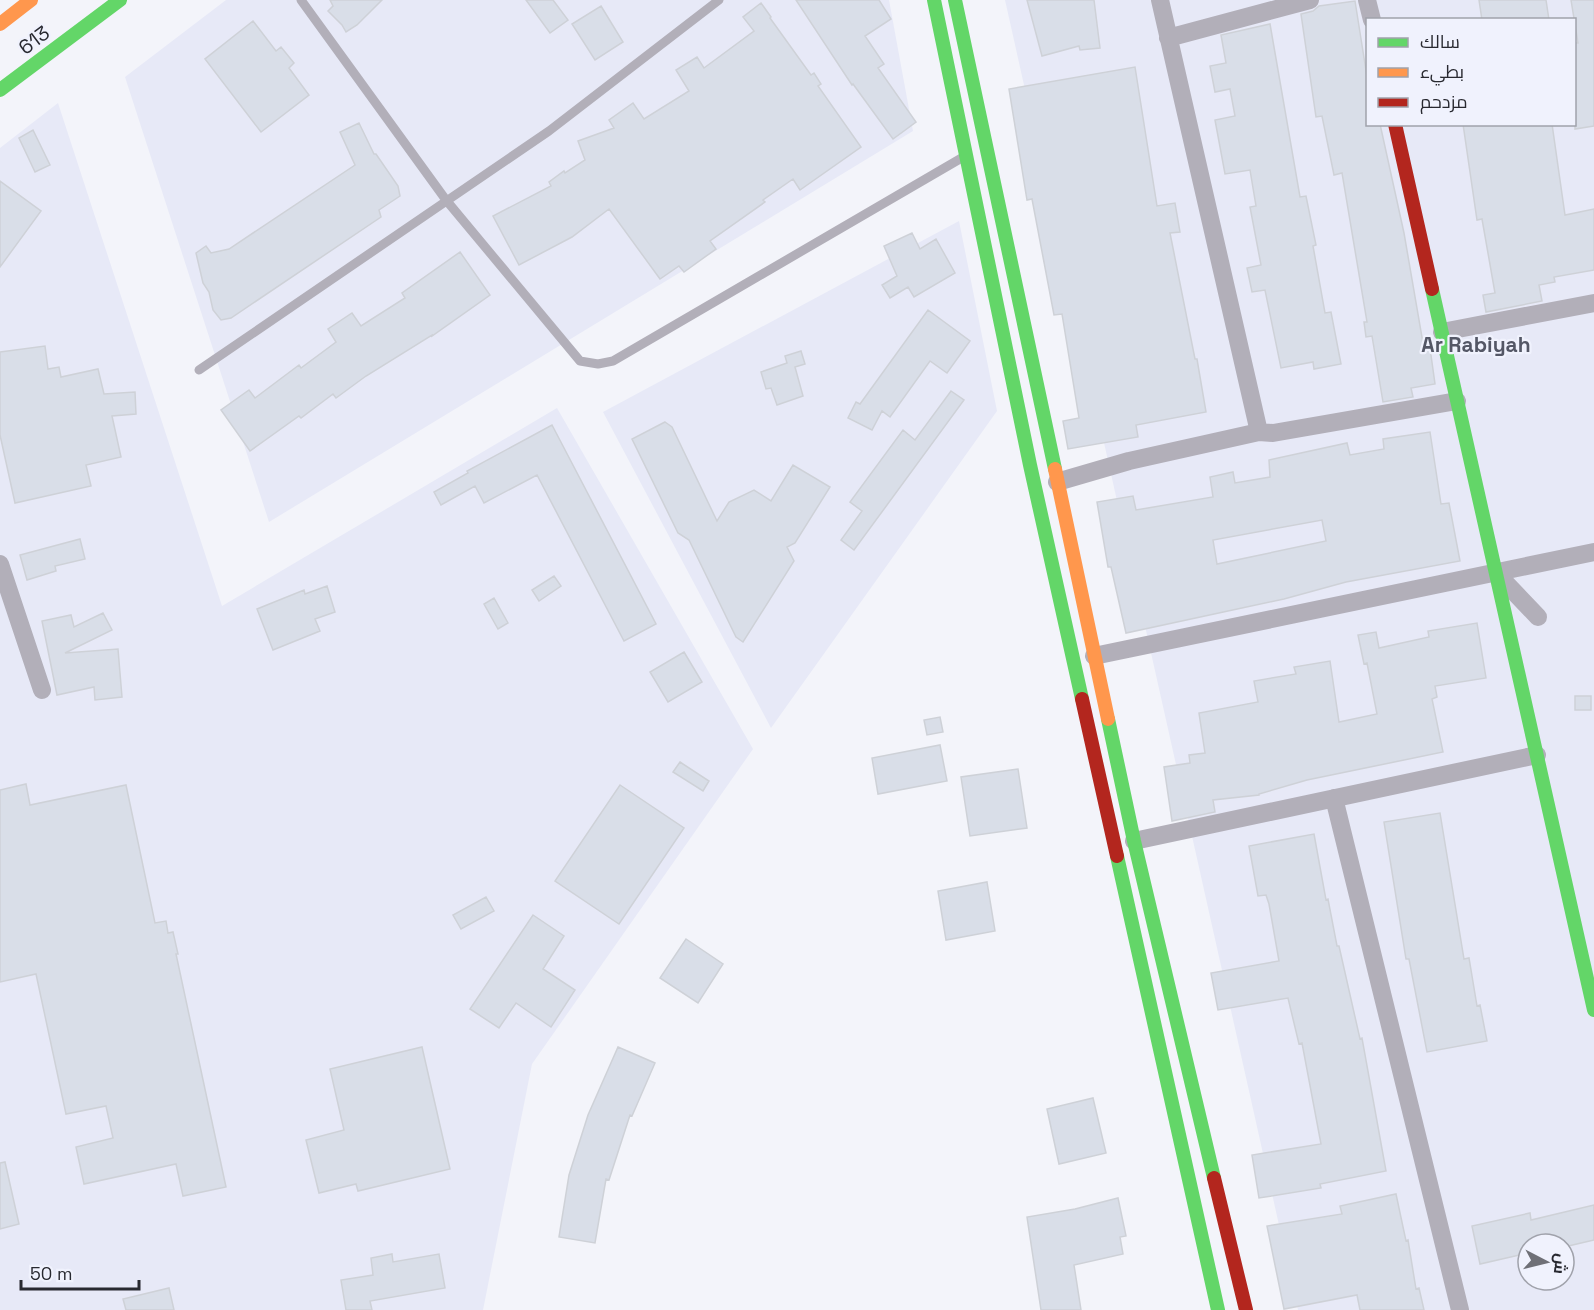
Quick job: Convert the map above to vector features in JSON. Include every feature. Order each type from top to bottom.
[{"type":"main road","name":"613","points":[[0,24],[32,0]]},
{"type":"main road","name":"613","points":[[0,90],[120,0]]},
{"type":"main road","points":[[934,0],[1030,465],[1218,1310]]},
{"type":"main road","points":[[955,0],[1134,841],[1246,1310]]},
{"type":"main road","points":[[1395,126],[1594,1010]]},
{"type":"street","points":[[1160,0],[1259,432]]},
{"type":"street","points":[[1168,38],[1310,0]]},
{"type":"street","points":[[1367,0],[1372,18]]},
{"type":"street","points":[[1442,332],[1594,303]]},
{"type":"street","points":[[1058,482],[1129,461],[1259,432],[1273,433],[1457,401]]},
{"type":"street","points":[[1094,656],[1594,552]]},
{"type":"street","points":[[0,564],[42,690]]},
{"type":"street","points":[[1496,573],[1538,617]]},
{"type":"street","points":[[1134,841],[1537,755]]},
{"type":"street","points":[[1334,798],[1460,1310]]},
{"type":"lane","points":[[301,0],[446,200],[580,362],[598,364],[613,361],[966,155]]},
{"type":"lane","points":[[199,370],[549,131],[719,0]]},
{"type":"shaded area","points":[[226,0],[889,0],[913,131],[269,522],[125,77]]},
{"type":"shaded area","points":[[1005,0],[1594,0],[1594,1310],[1298,1310]]},
{"type":"shaded area","points":[[58,103],[222,606],[557,408],[753,749],[532,1064],[483,1310],[0,1310],[0,148]]},
{"type":"shaded area","points":[[959,221],[997,411],[771,728],[603,412]]},
{"type":"building","points":[[330,0],[382,0],[357,25],[346,32],[328,11],[333,6]]},
{"type":"building","points":[[526,0],[553,0],[568,20],[550,33]]},
{"type":"building","points":[[796,0],[879,0],[891,19],[865,36],[884,64],[878,68],[916,122],[893,139],[852,85]]},
{"type":"building","points":[[1027,0],[1094,0],[1100,48],[1080,50],[1079,46],[1042,56]]},
{"type":"building","points":[[1479,0],[1546,0],[1549,18],[1482,18]]},
{"type":"building","points":[[1571,0],[1594,0],[1594,126],[1575,129],[1576,43],[1578,43],[1576,18],[1574,18]]},
{"type":"building","points":[[1355,1],[1366,70],[1366,126],[1380,126],[1404,233],[1424,349],[1430,348],[1435,384],[1411,388],[1413,397],[1383,402],[1372,336],[1366,337],[1364,322],[1367,322],[1342,173],[1334,175],[1322,116],[1316,117],[1301,14],[1313,11],[1319,6]]},
{"type":"building","points":[[761,3],[811,75],[814,73],[821,84],[818,86],[861,147],[800,190],[793,179],[763,200],[765,202],[710,241],[716,249],[684,272],[679,266],[660,279],[609,209],[572,237],[519,265],[493,216],[551,186],[549,182],[585,160],[578,141],[614,128],[609,120],[633,103],[644,119],[689,91],[676,70],[697,57],[704,68],[754,31],[743,17]]},
{"type":"building","points":[[601,6],[623,42],[595,60],[572,24]]},
{"type":"building","points":[[253,21],[276,51],[281,47],[294,63],[289,68],[309,95],[261,132],[205,59]]},
{"type":"building","points":[[1270,24],[1300,197],[1306,196],[1316,245],[1313,246],[1325,313],[1331,312],[1341,364],[1314,369],[1313,362],[1281,368],[1265,290],[1252,292],[1247,268],[1261,265],[1250,207],[1256,206],[1250,170],[1225,174],[1215,120],[1235,116],[1230,89],[1215,92],[1210,66],[1226,63],[1221,35]]},
{"type":"building","points":[[1135,67],[1157,206],[1175,203],[1180,232],[1170,233],[1206,412],[1136,425],[1138,437],[1068,449],[1063,421],[1079,418],[1062,314],[1054,315],[1032,199],[1027,200],[1009,89]]},
{"type":"building","points":[[359,123],[374,154],[398,186],[400,196],[379,210],[381,217],[231,318],[221,320],[213,310],[209,292],[203,283],[196,253],[206,246],[211,253],[229,249],[355,165],[340,132]]},
{"type":"building","points":[[1463,126],[1552,126],[1565,215],[1594,209],[1594,270],[1554,277],[1555,282],[1539,285],[1542,301],[1486,312],[1483,295],[1495,293],[1482,219],[1477,220]]},
{"type":"building","points":[[33,130],[50,165],[35,172],[19,138]]},
{"type":"building","points":[[0,181],[41,211],[0,267]]},
{"type":"building","points":[[912,233],[920,249],[936,239],[955,273],[914,297],[908,287],[890,298],[882,285],[897,276],[884,246]]},
{"type":"building","points":[[460,252],[490,295],[432,336],[366,376],[336,398],[333,394],[250,451],[221,410],[249,390],[255,398],[299,365],[301,368],[336,342],[328,329],[352,313],[361,326],[405,298],[402,293]]},
{"type":"building","points":[[928,310],[970,341],[947,373],[930,361],[890,417],[882,411],[872,430],[848,418],[856,402],[860,404]]},
{"type":"building","points":[[45,346],[48,369],[59,367],[61,377],[98,369],[104,394],[135,392],[136,414],[112,416],[121,457],[86,465],[91,486],[15,503],[0,435],[0,352]]},
{"type":"building","points":[[801,351],[805,364],[795,367],[803,396],[777,405],[771,388],[766,389],[761,372],[787,363],[785,356]]},
{"type":"building","points":[[951,391],[964,400],[854,550],[841,540],[862,511],[850,502],[903,430],[915,440]]},
{"type":"building","points":[[665,422],[672,427],[717,521],[729,502],[754,490],[771,501],[793,465],[830,487],[795,543],[787,547],[794,561],[743,642],[736,637],[689,540],[678,533],[632,439]]},
{"type":"building","points":[[552,425],[656,624],[624,641],[537,475],[484,503],[475,486],[441,505],[434,492],[468,473],[467,471]]},
{"type":"building","points":[[1430,432],[1441,504],[1449,503],[1460,561],[1346,582],[1284,599],[1126,633],[1111,567],[1108,567],[1097,502],[1133,496],[1136,510],[1213,497],[1210,477],[1233,472],[1235,483],[1270,477],[1269,460],[1347,443],[1350,455],[1384,449],[1383,439]],"holes":[[[1322,520],[1326,541],[1217,564],[1213,540]]]},
{"type":"building","points":[[80,539],[85,559],[55,566],[56,571],[27,580],[20,555]]},
{"type":"building","points":[[554,576],[561,586],[539,601],[532,590]]},
{"type":"building","points":[[327,586],[335,612],[315,619],[320,631],[273,650],[257,609],[304,590],[305,594]]},
{"type":"building","points":[[494,598],[508,623],[498,629],[484,604]]},
{"type":"building","points":[[103,613],[112,630],[65,653],[118,649],[122,697],[95,700],[94,687],[57,695],[42,621],[71,615],[74,627]]},
{"type":"building","points":[[1477,623],[1486,678],[1435,686],[1437,697],[1432,699],[1443,752],[1307,780],[1259,795],[1213,800],[1215,812],[1172,821],[1164,767],[1190,763],[1189,755],[1205,753],[1199,713],[1258,702],[1254,681],[1296,674],[1294,667],[1330,661],[1339,722],[1377,714],[1367,663],[1364,664],[1358,635],[1376,632],[1379,648],[1429,637],[1428,631]]},
{"type":"building","points":[[684,652],[702,682],[668,702],[650,672]]},
{"type":"building","points":[[1575,696],[1591,696],[1591,710],[1575,710]]},
{"type":"building","points":[[940,717],[943,732],[927,735],[924,720]]},
{"type":"building","points":[[940,745],[947,781],[878,794],[872,758]]},
{"type":"building","points":[[680,762],[709,781],[703,791],[673,772]]},
{"type":"building","points":[[1018,769],[1027,828],[970,836],[961,777]]},
{"type":"building","points":[[26,784],[30,805],[126,785],[155,923],[166,921],[168,933],[173,932],[226,1187],[183,1196],[176,1164],[84,1184],[76,1147],[113,1138],[106,1106],[66,1114],[36,974],[0,982],[0,790]]},
{"type":"building","points":[[620,785],[684,828],[619,924],[555,881]]},
{"type":"building","points":[[1440,813],[1464,959],[1469,958],[1477,1006],[1480,1005],[1487,1041],[1427,1052],[1409,959],[1406,959],[1384,822]]},
{"type":"building","points":[[1314,834],[1326,900],[1328,899],[1360,1039],[1362,1038],[1386,1171],[1320,1184],[1321,1188],[1259,1198],[1252,1155],[1321,1144],[1302,1043],[1299,1044],[1288,998],[1218,1010],[1211,973],[1279,961],[1269,904],[1266,895],[1258,896],[1249,846]]},
{"type":"building","points":[[987,882],[995,931],[946,940],[938,891]]},
{"type":"building","points":[[486,897],[494,911],[461,929],[453,915]]},
{"type":"building","points":[[533,915],[564,936],[543,969],[575,990],[551,1027],[516,1003],[499,1028],[470,1009]]},
{"type":"building","points":[[686,939],[723,964],[698,1003],[660,978]]},
{"type":"building","points":[[422,1047],[450,1169],[358,1191],[356,1184],[319,1193],[306,1140],[344,1130],[330,1069]]},
{"type":"building","points":[[618,1047],[655,1063],[632,1116],[630,1115],[609,1180],[606,1179],[595,1243],[559,1237],[569,1175],[588,1115]]},
{"type":"building","points":[[1093,1098],[1106,1153],[1059,1164],[1047,1109]]},
{"type":"building","points":[[5,1162],[19,1224],[0,1229],[0,1163]]},
{"type":"building","points":[[1396,1194],[1406,1241],[1408,1240],[1416,1289],[1419,1288],[1424,1310],[1360,1310],[1357,1295],[1284,1309],[1267,1226],[1342,1214],[1340,1206]]},
{"type":"building","points":[[1118,1198],[1126,1236],[1120,1237],[1123,1254],[1074,1265],[1081,1310],[1041,1310],[1027,1217],[1075,1209]]},
{"type":"building","points":[[1594,1205],[1594,1240],[1576,1244],[1576,1232],[1516,1232],[1516,1256],[1480,1264],[1472,1226],[1530,1213],[1531,1220]]},
{"type":"building","points":[[392,1254],[393,1262],[439,1254],[445,1288],[370,1301],[372,1310],[346,1310],[341,1280],[373,1275],[371,1258]]},
{"type":"building","points":[[169,1288],[174,1310],[126,1310],[123,1299]]},
{"type":"traffic: fast","points":[[0,90],[120,0]]},
{"type":"traffic: fast","points":[[934,0],[1030,465],[1082,699]]},
{"type":"traffic: fast","points":[[955,0],[1055,469]]},
{"type":"traffic: fast","points":[[1432,289],[1594,1010]]},
{"type":"traffic: fast","points":[[1108,719],[1134,841],[1214,1178]]},
{"type":"traffic: fast","points":[[1117,856],[1218,1310]]},
{"type":"traffic: slow","points":[[0,24],[31,0]]},
{"type":"traffic: slow","points":[[1055,469],[1108,719]]},
{"type":"traffic: jam","points":[[1395,126],[1432,289]]},
{"type":"traffic: jam","points":[[1082,699],[1117,856]]},
{"type":"traffic: jam","points":[[1214,1178],[1246,1310]]},
{"type":"district","name":"Ar Rabiyah","points":[[1476,344]]}]
